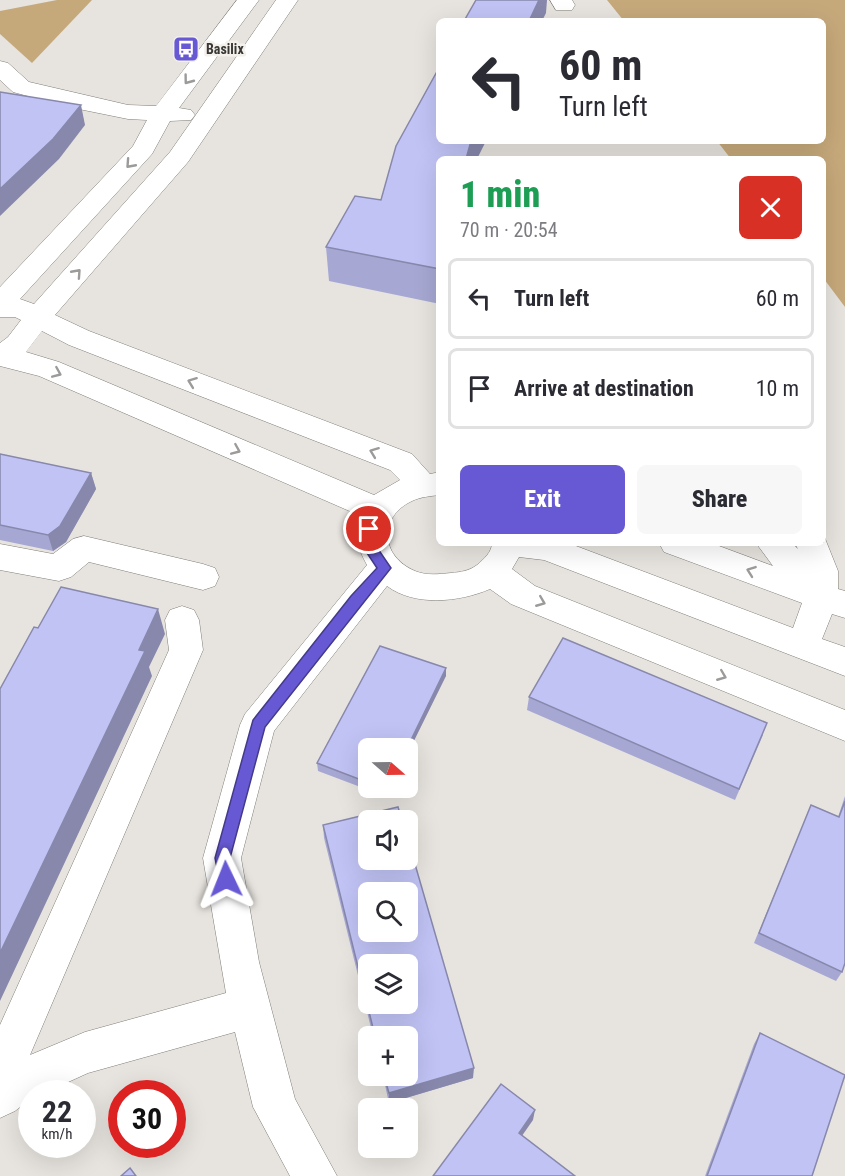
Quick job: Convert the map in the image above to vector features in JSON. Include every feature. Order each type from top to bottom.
[{"type":"street","points":[[0,306],[143,149],[162,115],[248,0],[261,9],[283,6]]},
{"type":"street","points":[[1,354],[18,344],[38,317],[179,157],[210,116],[283,6]]},
{"type":"street","points":[[0,68],[21,87],[72,101],[162,115],[210,116]]},
{"type":"street","points":[[72,101],[91,79]]},
{"type":"street","points":[[0,306],[20,308],[55,328],[79,338],[401,462],[430,484]]},
{"type":"street","points":[[1,354],[49,369],[378,510]]},
{"type":"street","points":[[430,484],[389,499],[378,510],[369,529],[372,550],[384,568],[403,581],[426,588],[452,588],[474,582],[503,553],[547,548],[845,662]]},
{"type":"street","points":[[683,546],[834,601]]},
{"type":"street","points":[[775,546],[834,601]]},
{"type":"street","points":[[812,546],[821,562],[834,601]]},
{"type":"street","points":[[0,557],[58,568],[84,548],[203,577]]},
{"type":"street","points":[[503,553],[523,595],[845,726]]},
{"type":"street","points":[[315,1176],[275,1107],[239,962],[222,858],[258,725],[356,599],[384,568]]},
{"type":"street","points":[[802,645],[834,601]]},
{"type":"street","points":[[182,620],[186,650],[9,1053],[6,1090],[85,1053],[250,1007]]},
{"type":"shaded area","points":[[57,0],[92,0],[32,63],[0,34],[0,11]]},
{"type":"shaded area","points":[[607,0],[845,0],[845,307],[826,282],[826,156],[729,156],[719,144],[826,144],[826,18],[622,18]]},
{"type":"building","points":[[476,0],[539,0],[530,18],[466,18]]},
{"type":"building","points":[[436,73],[436,144],[470,144],[467,156],[436,156],[436,268],[326,247],[355,196],[381,200],[396,146]]},
{"type":"building","points":[[0,92],[81,105],[53,139],[0,189]]},
{"type":"building","points":[[0,454],[91,473],[60,526],[48,535],[0,525]]},
{"type":"building","points":[[61,587],[158,609],[139,650],[145,651],[0,953],[0,689],[34,627],[38,628]]},
{"type":"building","points":[[563,638],[767,723],[739,789],[529,697]]},
{"type":"building","points":[[380,646],[446,668],[412,738],[358,738],[358,779],[317,763]]},
{"type":"building","points":[[845,801],[845,963],[842,972],[759,933],[811,805],[839,817]]},
{"type":"building","points":[[358,817],[358,870],[417,870],[474,1068],[418,1084],[418,1026],[373,1026],[370,1014],[418,1014],[418,954],[358,954],[358,967],[323,825]]},
{"type":"building","points":[[760,1033],[845,1075],[812,1176],[707,1176]]},
{"type":"building","points":[[501,1084],[535,1110],[519,1133],[575,1176],[433,1176]]},
{"type":"building","points":[[387,1086],[413,1086],[389,1093]]},
{"type":"building","points":[[130,1168],[136,1176],[121,1176]]},
{"type":"place","name":"Basilix","points":[[186,49]]},
{"type":"route","points":[[226,879],[222,858],[258,725],[356,599],[384,568],[372,550],[369,529]]}]
